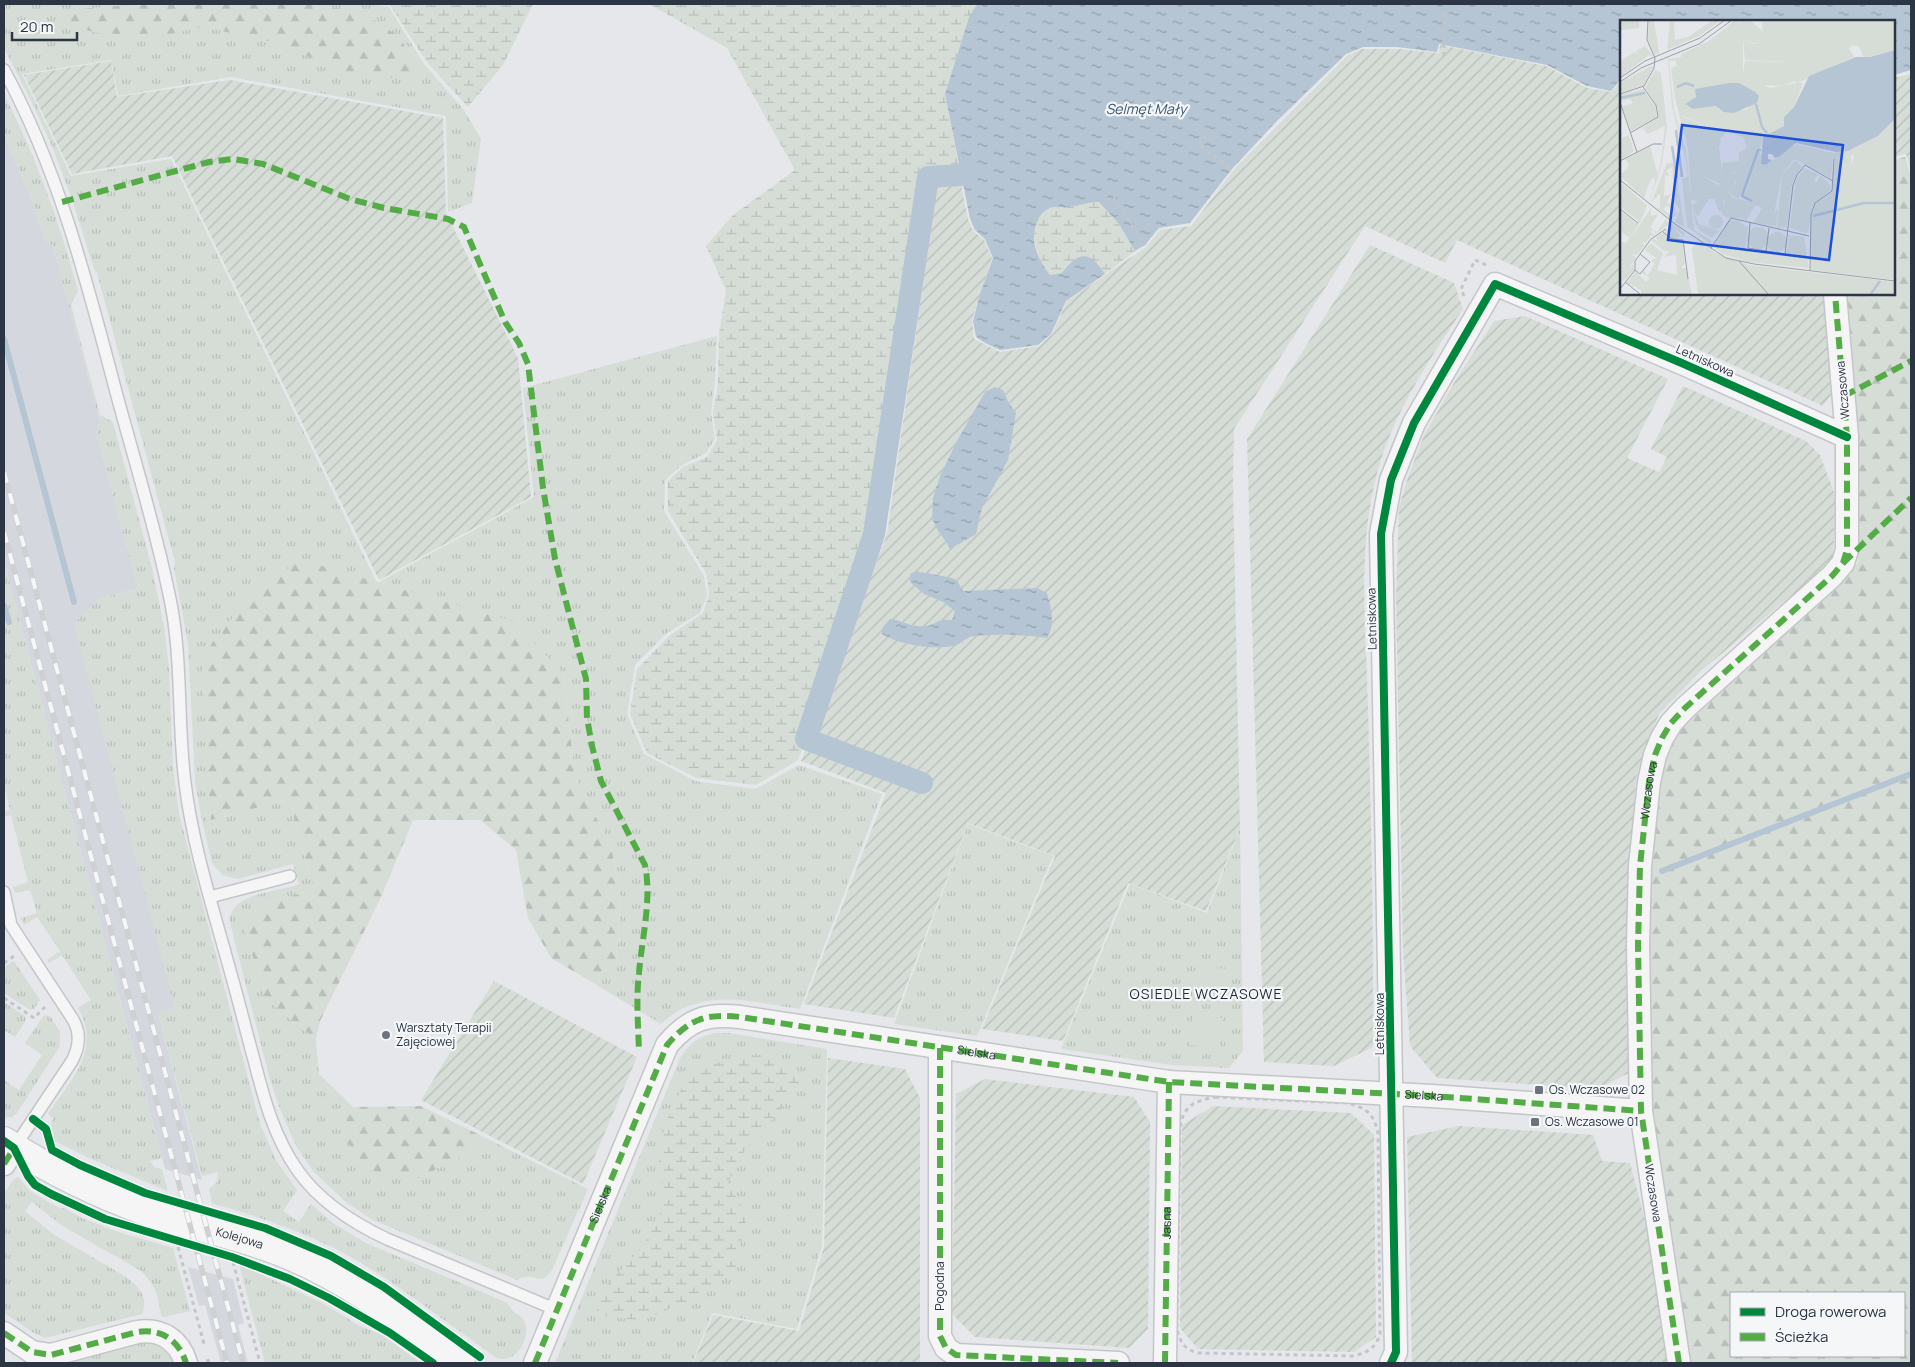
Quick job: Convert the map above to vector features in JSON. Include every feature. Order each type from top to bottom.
[{"type":"street","name":"Letniskowa","points":[[1391,1363],[1396,1352],[1391,1094],[1392,1022],[1381,534],[1391,480],[1414,422],[1495,284],[1684,364],[1847,437]]},
{"type":"street","name":"Wczasowa","points":[[1679,1363],[1641,1111],[1638,945],[1640,866],[1649,782],[1655,754],[1671,723],[1685,708],[1832,576],[1843,563],[1847,550],[1847,437],[1835,295]]},
{"type":"street","name":"Sielska","points":[[535,1363],[659,1062],[668,1045],[679,1032],[693,1021],[709,1016],[724,1015],[1169,1082],[1506,1100],[1641,1111]]},
{"type":"street","name":"Pogodna","points":[[940,1048],[940,1336],[946,1348],[956,1355],[1118,1363]]},
{"type":"street","name":"Jasna","points":[[1164,1363],[1169,1082]]},
{"type":"street","name":"Kolejowa","points":[[7,1151],[112,1198],[170,1218],[247,1240],[309,1264],[366,1296],[462,1363]]},
{"type":"street","points":[[4,1333],[32,1352],[51,1355],[137,1332],[151,1331],[164,1335],[175,1343],[183,1353],[186,1363]]},
{"type":"lane","points":[[4,70],[25,112],[48,166],[72,233],[165,574],[174,617],[178,653],[182,747],[186,790],[194,835],[268,1112],[277,1134],[286,1153],[308,1183],[337,1210],[373,1233],[557,1310]]},
{"type":"lane","points":[[210,897],[290,876]]},
{"type":"lane","points":[[4,892],[12,925],[72,1018],[77,1027],[78,1038],[77,1049],[72,1061],[7,1151]]},
{"type":"path","points":[[1444,12],[1444,60]]},
{"type":"path","points":[[1206,135],[1198,146],[1232,169]]},
{"type":"path","points":[[1106,201],[1113,197],[1145,245]]},
{"type":"path","points":[[1466,302],[1461,289],[1475,260],[1493,268]]},
{"type":"path","points":[[4,963],[15,956],[11,950]]},
{"type":"path","points":[[4,998],[34,1018],[40,1010],[48,1005]]},
{"type":"path","points":[[1215,1097],[1332,1102],[1358,1106],[1368,1112],[1376,1121],[1378,1133],[1380,1334],[1377,1343],[1372,1349],[1354,1356],[1199,1353],[1190,1351],[1183,1346],[1177,1329],[1180,1128],[1182,1117],[1188,1108],[1200,1100],[1215,1097]]},
{"type":"path","points":[[180,1254],[208,1360]]},
{"type":"path","points":[[235,1270],[260,1363]]},
{"type":"shaded area","points":[[4,136],[33,202],[45,240],[53,246],[100,422],[97,436],[138,588],[98,599],[175,1008],[158,1013],[202,1180],[165,1169],[4,561]]},
{"type":"shaded area","points":[[188,1267],[233,1279],[244,1323],[238,1325],[248,1363],[221,1363],[205,1305],[199,1306]]},
{"type":"green space","points":[[4,4],[371,4],[389,7],[424,64],[464,110],[481,139],[472,203],[448,212],[446,116],[231,77],[118,96],[111,60],[22,74],[71,176],[171,159],[377,583],[534,497],[523,388],[717,336],[715,383],[711,414],[715,439],[706,453],[682,465],[665,480],[664,511],[704,576],[707,596],[700,613],[667,633],[635,665],[627,714],[644,754],[695,781],[755,789],[799,765],[882,794],[800,1009],[745,1001],[710,1001],[693,1005],[677,1012],[661,1024],[590,981],[616,963],[621,899],[611,847],[575,775],[563,673],[211,820],[289,799],[314,890],[263,903],[266,999],[316,1039],[319,1074],[353,1107],[341,1133],[459,1158],[484,1137],[588,1189],[552,1270],[545,1278],[524,1277],[517,1280],[373,1220],[347,1203],[314,1172],[296,1146],[279,1106],[270,1080],[229,919],[233,910],[248,898],[299,884],[293,864],[238,879],[222,875],[212,863],[195,782],[188,644],[174,568],[175,562],[97,273],[53,149],[4,48]]},
{"type":"green space","points":[[142,4],[308,4],[362,12],[398,36],[421,70],[407,80],[343,71],[273,42],[203,27],[161,36],[109,36],[67,25],[66,10]]},
{"type":"green space","points":[[383,4],[533,4],[503,65],[468,107],[426,61],[390,5]]},
{"type":"green space","points":[[649,4],[977,4],[969,17],[945,94],[962,183],[936,184],[885,534],[798,760],[756,785],[696,778],[647,753],[630,714],[637,669],[669,636],[703,613],[709,595],[707,575],[668,511],[668,481],[683,467],[707,457],[717,440],[713,413],[718,383],[719,334],[726,290],[706,246],[733,215],[795,170],[727,48]]},
{"type":"green space","points":[[1440,45],[1546,66],[1587,88],[1611,92],[1620,82],[1620,295],[1826,295],[1834,391],[1823,406],[1457,240],[1445,263],[1365,226],[1234,429],[1233,482],[1240,828],[1206,911],[1128,883],[1063,1041],[982,1029],[1055,856],[968,823],[894,1018],[804,1004],[886,793],[801,761],[887,534],[937,186],[961,184],[968,219],[973,231],[984,240],[992,258],[972,320],[974,339],[1000,352],[1039,346],[1052,334],[1067,301],[1146,247],[1160,230],[1191,226],[1236,167],[1348,55],[1362,49],[1397,49],[1439,53]]},
{"type":"green space","points":[[111,61],[117,97],[230,80],[443,118],[446,213],[518,358],[531,497],[379,580],[172,156],[72,174],[24,75]]},
{"type":"green space","points":[[1911,74],[1911,170],[1906,154],[1895,157],[1895,78]]},
{"type":"green space","points":[[4,94],[37,166],[63,240],[78,291],[71,305],[100,415],[113,422],[152,568],[164,626],[169,668],[173,767],[179,814],[260,1124],[276,1160],[297,1190],[283,1211],[299,1222],[311,1204],[333,1223],[364,1242],[508,1303],[512,1310],[522,1317],[526,1329],[526,1336],[520,1349],[509,1358],[495,1357],[406,1292],[351,1257],[283,1226],[212,1203],[209,1189],[217,1182],[218,1172],[202,1176],[158,1013],[175,1008],[74,624],[98,599],[138,588],[97,436],[100,422],[53,246],[45,240],[33,202],[4,136]]},
{"type":"green space","points":[[1905,157],[1911,176],[1911,1363],[1691,1363],[1654,1126],[1646,943],[1652,841],[1660,773],[1676,734],[1858,563],[1858,440],[1845,295],[1895,295],[1895,160]]},
{"type":"green space","points":[[1087,202],[1099,202],[1119,224],[1135,251],[1105,274],[1098,263],[1070,262],[1062,273],[1050,276],[1041,260],[1034,240],[1036,222],[1041,214],[1049,208],[1076,206]]},
{"type":"green space","points":[[1370,245],[1454,283],[1463,309],[1427,364],[1396,422],[1380,463],[1368,523],[1364,584],[1372,877],[1373,1047],[1334,1066],[1264,1062],[1247,439]]},
{"type":"green space","points":[[1525,316],[1668,379],[1627,458],[1659,472],[1667,457],[1651,449],[1683,386],[1806,441],[1820,455],[1836,498],[1833,561],[1702,670],[1659,714],[1636,779],[1631,872],[1631,1072],[1597,1089],[1437,1078],[1410,1046],[1403,951],[1396,597],[1399,508],[1407,480],[1424,435],[1455,381],[1494,321]]},
{"type":"green space","points":[[301,560],[513,621],[563,673],[575,775],[611,847],[621,899],[616,963],[590,981],[551,958],[528,918],[516,850],[480,820],[413,820],[382,895],[320,1021],[316,1039],[266,999],[244,928],[263,903],[314,890],[289,799],[211,820],[202,667],[212,643],[255,590]]},
{"type":"green space","points":[[4,561],[162,1158],[150,1161],[154,1167],[162,1169],[168,1191],[91,1159],[55,1141],[51,1122],[53,1118],[48,1114],[81,1064],[87,1038],[85,1023],[78,1008],[91,1000],[62,955],[49,963],[47,960],[60,951],[37,917],[24,925],[21,918],[37,913],[30,890],[15,893],[13,887],[28,882],[11,815],[4,817],[4,812],[10,810],[4,784]]},
{"type":"green space","points":[[968,824],[1053,856],[977,1036],[894,1024]]},
{"type":"green space","points":[[1240,829],[1243,1051],[1229,1068],[1172,1065],[1061,1049],[1130,884],[1207,913]]},
{"type":"green space","points":[[14,961],[40,1000],[34,1009],[30,1010],[4,993],[4,967]]},
{"type":"green space","points":[[1196,967],[1229,969],[1226,1003],[1193,1000]]},
{"type":"green space","points":[[494,981],[637,1057],[583,1184],[421,1100]]},
{"type":"green space","points":[[4,1002],[25,1016],[26,1020],[15,1037],[4,1030]]},
{"type":"green space","points":[[44,1015],[50,1016],[60,1032],[60,1046],[17,1113],[12,1117],[4,1118],[4,1080],[19,1090],[42,1055],[25,1043]]},
{"type":"green space","points":[[1193,1016],[1222,1018],[1220,1048],[1190,1045]]},
{"type":"green space","points":[[715,1033],[729,1033],[827,1049],[822,1246],[797,1329],[712,1313],[692,1363],[555,1363],[680,1058],[694,1041]]},
{"type":"green space","points":[[760,1056],[781,1061],[800,1083],[785,1105],[746,1148],[728,1182],[747,1217],[735,1268],[701,1295],[642,1321],[597,1315],[598,1295],[642,1247],[659,1218],[664,1189],[659,1163],[661,1139],[671,1110],[683,1086],[707,1065]]},
{"type":"green space","points":[[828,1058],[905,1069],[920,1098],[920,1363],[693,1363],[713,1315],[799,1331],[824,1247]]},
{"type":"green space","points":[[985,1079],[1134,1097],[1150,1122],[1148,1329],[1129,1348],[975,1337],[952,1314],[956,1094]]},
{"type":"green space","points":[[421,1106],[484,1137],[459,1158],[412,1181],[368,1170],[341,1133],[353,1107]]},
{"type":"green space","points":[[1213,1106],[1351,1113],[1374,1135],[1376,1337],[1354,1352],[1198,1349],[1180,1328],[1182,1125]]},
{"type":"green space","points":[[1459,1126],[1593,1135],[1602,1161],[1630,1163],[1646,1224],[1668,1363],[1412,1363],[1407,1137]]},
{"type":"green space","points":[[18,1177],[30,1191],[59,1208],[64,1208],[80,1217],[118,1232],[173,1248],[190,1311],[165,1317],[161,1316],[156,1291],[141,1271],[61,1225],[32,1202],[25,1211],[53,1234],[128,1278],[142,1293],[144,1308],[142,1314],[45,1338],[4,1313],[4,1193],[13,1180]]},
{"type":"green space","points":[[241,1265],[324,1304],[358,1325],[382,1335],[421,1363],[265,1363],[240,1268]]},
{"type":"green space","points":[[143,1342],[162,1348],[175,1362],[61,1363]]},
{"type":"water","name":"Selmęt Mały","points":[[977,4],[1911,4],[1911,70],[1895,75],[1895,20],[1620,20],[1620,80],[1611,91],[1587,86],[1547,65],[1439,44],[1437,52],[1397,47],[1363,47],[1346,54],[1277,121],[1232,169],[1190,223],[1159,228],[1145,245],[1135,251],[1119,224],[1099,202],[1069,207],[1052,207],[1044,212],[1038,220],[1035,229],[1034,243],[1042,263],[1050,275],[1062,273],[1073,261],[1084,256],[1089,257],[1100,266],[1105,274],[1066,301],[1051,334],[1038,345],[1000,350],[976,337],[973,321],[993,258],[985,239],[975,230],[970,219],[945,94],[969,17]]},
{"type":"water","points":[[995,387],[1003,390],[1016,413],[1008,460],[982,508],[976,534],[950,548],[932,518],[933,498],[940,476],[957,441],[985,392]]},
{"type":"water","points":[[916,571],[956,580],[963,591],[1037,588],[1047,593],[1052,616],[1050,632],[1047,638],[1010,635],[974,636],[956,645],[945,647],[917,646],[889,638],[882,634],[883,627],[890,619],[920,626],[943,620],[952,620],[955,611],[943,602],[924,594],[910,582],[910,574]]},
{"type":"waterway","points":[[922,783],[806,739],[874,534],[928,177],[961,175]]},
{"type":"waterway","points":[[4,339],[74,602]]},
{"type":"waterway","points":[[4,606],[9,622]]},
{"type":"waterway","points":[[1662,871],[1911,774]]},
{"type":"railway","points":[[4,472],[243,1363]]},
{"type":"railway","points":[[4,532],[227,1363]]},
{"type":"marked path","points":[[62,202],[209,162],[233,159],[263,164],[350,199],[384,208],[448,219],[464,227],[505,322],[519,343],[528,364],[543,488],[555,559],[586,679],[587,718],[592,746],[601,781],[645,865],[647,878],[646,919],[638,982],[639,1050]]},
{"type":"marked path","points":[[1679,1363],[1641,1111],[1638,945],[1640,866],[1649,782],[1655,755],[1671,723],[1685,708],[1832,576],[1843,563],[1847,550],[1847,437],[1835,295]]},
{"type":"marked path","points":[[1844,396],[1911,361]]},
{"type":"marked path","points":[[1843,563],[1911,498]]},
{"type":"marked path","points":[[535,1363],[667,1045],[683,1029],[708,1017],[740,1017],[1169,1082],[1432,1096],[1641,1111]]},
{"type":"marked path","points":[[940,1048],[940,1336],[946,1348],[956,1355],[1118,1363]]},
{"type":"marked path","points":[[1165,1363],[1169,1082]]},
{"type":"marked path","points":[[4,1164],[14,1148]]},
{"type":"marked path","points":[[4,1333],[32,1352],[51,1355],[137,1332],[154,1332],[168,1337],[174,1342],[186,1363]]},
{"type":"cycle path","points":[[1391,1363],[1396,1352],[1381,534],[1391,480],[1414,423],[1495,284],[1684,364],[1847,437]]},
{"type":"cycle path","points":[[33,1119],[46,1129],[52,1150],[80,1165],[145,1193],[265,1228],[331,1256],[384,1287],[480,1357]]},
{"type":"cycle path","points":[[4,1141],[14,1148],[28,1176],[35,1185],[51,1194],[105,1219],[232,1257],[290,1279],[329,1298],[390,1333],[433,1363]]},
{"type":"place","name":"Warsztaty Terapii Zajęciowej","points":[[386,1035]]},
{"type":"place","name":"Os. Wczasowe 02","points":[[1539,1090]]},
{"type":"place","name":"Os. Wczasowe 01","points":[[1535,1122]]},
{"type":"district","name":"OSIEDLE WCZASOWE","points":[[1206,994]]}]
